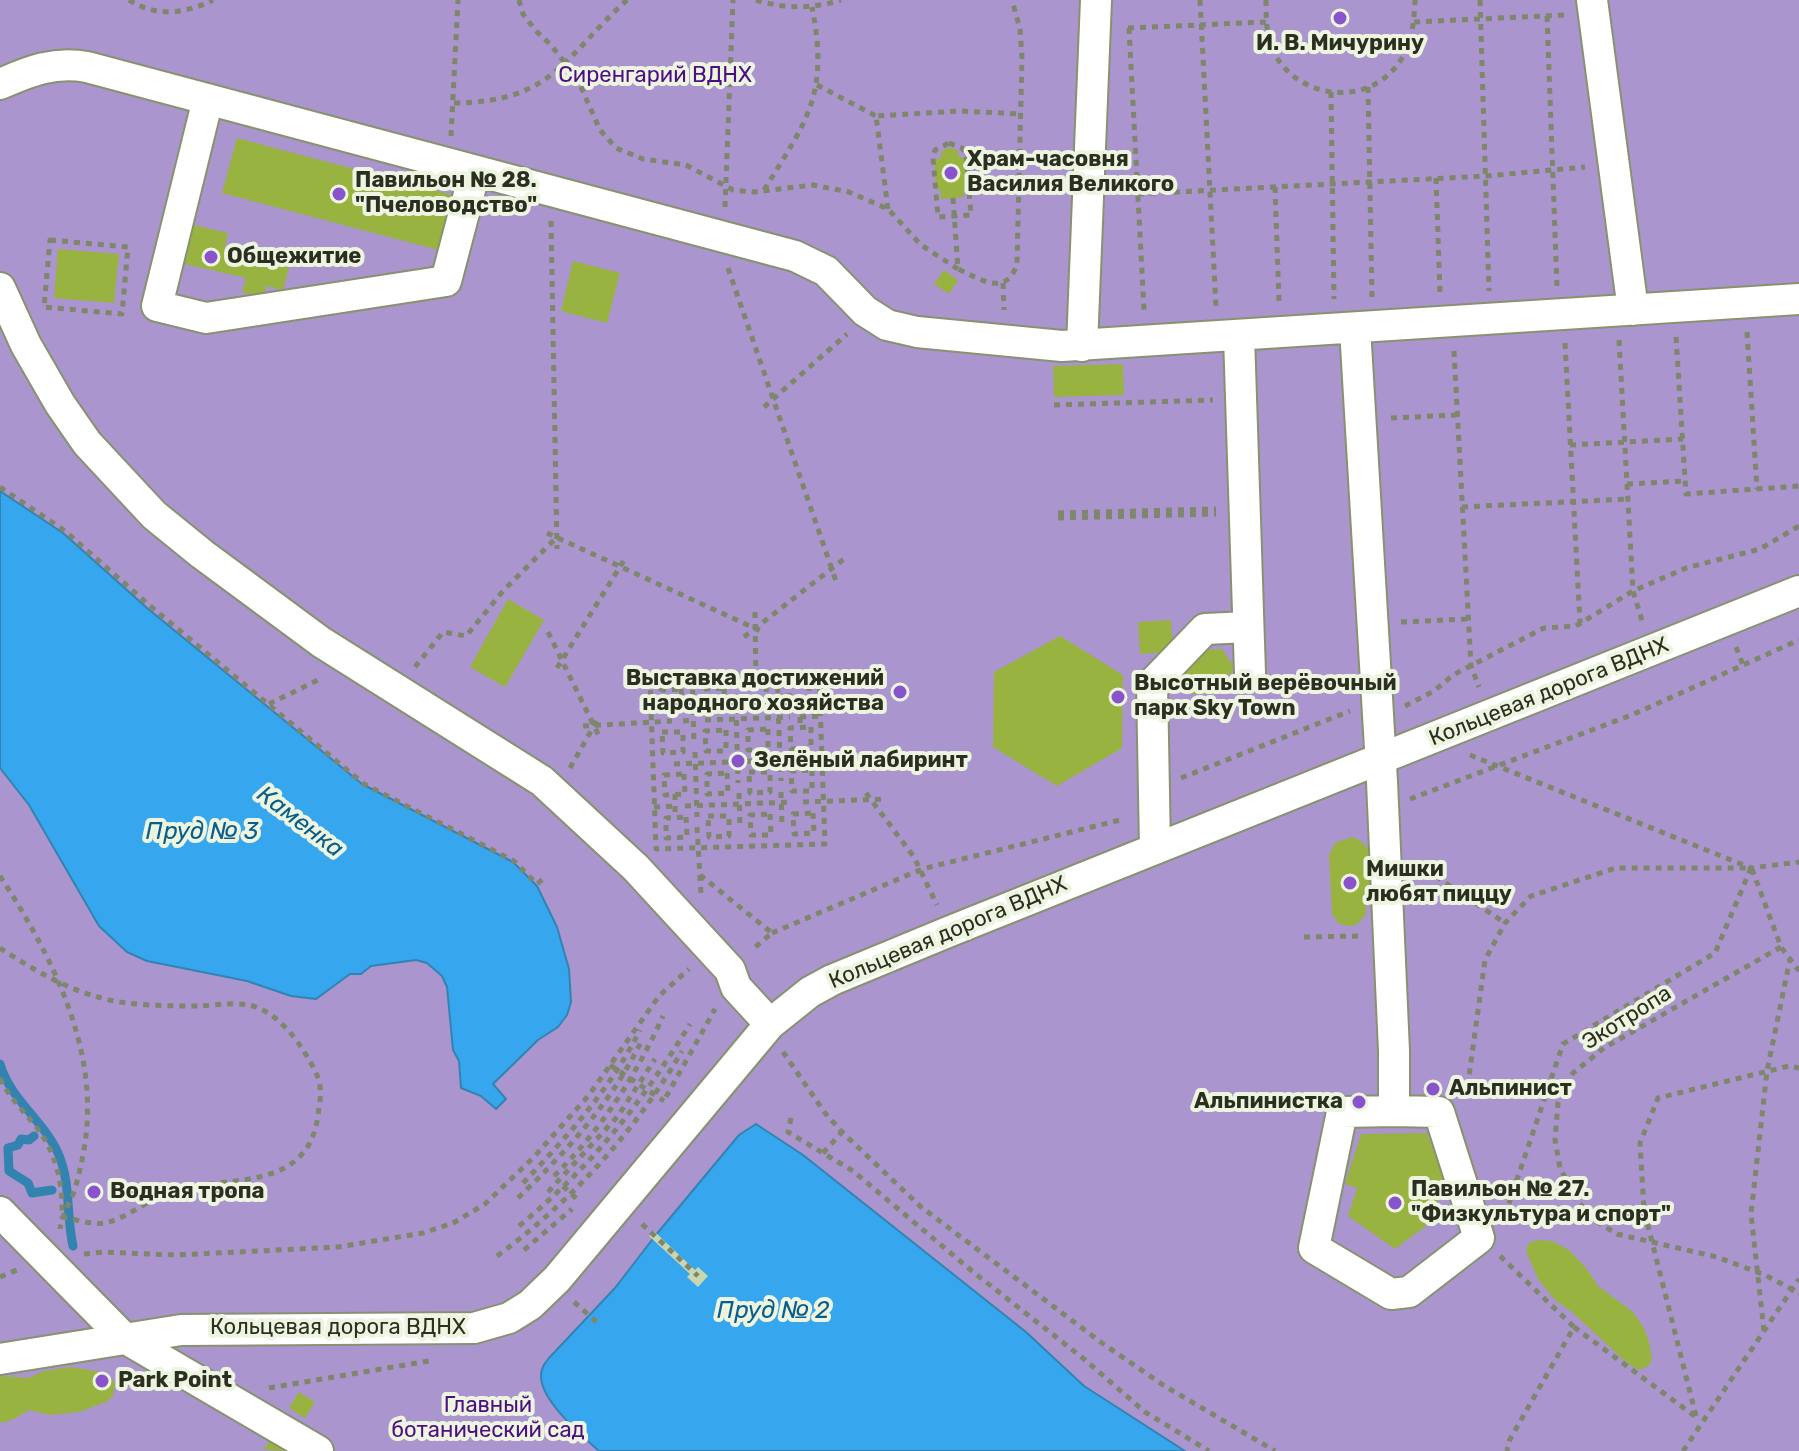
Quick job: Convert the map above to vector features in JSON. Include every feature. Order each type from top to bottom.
[{"type":"street","points":[[1593,6],[1614,164],[1625,310]]},
{"type":"street","points":[[1082,346],[1095,14]]},
{"type":"street","points":[[0,84],[42,67],[73,64],[795,256],[826,271],[870,314],[887,325],[907,330],[1082,346],[1799,299]]},
{"type":"street","points":[[208,99],[157,306],[206,318],[446,281],[462,168]]},
{"type":"street","points":[[0,288],[26,345],[60,404],[87,443],[154,515],[321,642],[556,792],[636,868],[698,954],[730,970],[736,987],[768,1026]]},
{"type":"street","points":[[1354,328],[1380,760],[1394,1111]]},
{"type":"street","points":[[1229,336],[1242,399],[1250,673]]},
{"type":"street","name":"Кольцевая дорога ВДНХ","points":[[0,1359],[181,1330],[462,1329],[509,1318],[530,1305],[557,1279],[768,1026],[810,992],[832,980],[1155,848],[1799,591]]},
{"type":"street","points":[[1155,848],[1152,684],[1205,629],[1248,627]]},
{"type":"street","points":[[1394,1111],[1439,1112],[1479,1238],[1409,1292],[1391,1294],[1314,1248],[1342,1112],[1394,1111]]},
{"type":"street","points":[[0,1212],[123,1337],[318,1451]]},
{"type":"path","points":[[129,0],[143,9],[158,12],[195,8],[213,0]]},
{"type":"path","points":[[458,0],[454,103],[462,168]]},
{"type":"path","points":[[519,0],[523,14],[577,78],[600,130],[616,148],[643,159],[686,165],[726,187],[744,192],[797,185],[830,187],[888,209],[921,245],[958,269],[988,282],[1003,283],[1012,277],[1017,264],[1022,57],[1020,29],[1012,0]]},
{"type":"path","points":[[454,103],[488,102],[543,82],[567,63],[627,0]]},
{"type":"path","points":[[733,0],[723,252],[837,584]]},
{"type":"path","points":[[756,0],[792,7],[812,7],[841,0]]},
{"type":"path","points":[[1200,0],[1210,190],[1229,336]]},
{"type":"path","points":[[1266,0],[1272,48],[1285,69],[1304,84],[1331,92],[1349,92],[1384,79],[1399,62],[1411,37],[1415,0]]},
{"type":"path","points":[[1480,0],[1490,319]]},
{"type":"path","points":[[1414,22],[1547,16],[1593,6]]},
{"type":"path","points":[[764,190],[804,124],[817,85],[818,52],[812,7]]},
{"type":"path","points":[[1095,14],[1129,28],[1267,22]]},
{"type":"path","points":[[1547,16],[1552,170],[1580,623]]},
{"type":"path","points":[[1129,28],[1145,342]]},
{"type":"path","points":[[817,85],[876,116],[960,111],[1021,114]]},
{"type":"path","points":[[1354,328],[1370,181],[1368,87]]},
{"type":"path","points":[[1331,92],[1332,183],[1354,328]]},
{"type":"path","points":[[876,116],[888,209]]},
{"type":"path","points":[[949,143],[962,148],[966,154],[971,215],[954,216],[938,217],[933,158],[935,150],[949,143]]},
{"type":"path","points":[[1138,194],[1486,176],[1614,164]]},
{"type":"path","points":[[1436,178],[1457,415],[1471,666],[1484,698]]},
{"type":"path","points":[[1275,187],[1281,333]]},
{"type":"path","points":[[551,192],[557,549]]},
{"type":"path","points":[[953,198],[958,269]]},
{"type":"path","points":[[50,240],[128,247],[122,314],[44,307],[46,292],[50,240]]},
{"type":"path","points":[[1746,303],[1757,489]]},
{"type":"path","points":[[1674,307],[1686,494],[1799,486]]},
{"type":"path","points":[[1625,310],[1624,442],[1633,591],[1646,632]]},
{"type":"path","points":[[764,407],[870,314]]},
{"type":"path","points":[[1094,395],[1094,403]]},
{"type":"path","points":[[1106,395],[1106,403]]},
{"type":"path","points":[[1117,395],[1117,403]]},
{"type":"path","points":[[1059,396],[1056,404],[1242,399]]},
{"type":"path","points":[[1071,396],[1071,404]]},
{"type":"path","points":[[1082,396],[1082,404]]},
{"type":"path","points":[[1360,420],[1457,415]]},
{"type":"path","points":[[1570,445],[1683,439]]},
{"type":"path","points":[[1627,484],[1686,481]]},
{"type":"path","points":[[0,487],[65,531],[364,784],[522,865],[537,884],[543,879]]},
{"type":"path","points":[[1462,507],[1628,499]]},
{"type":"path","points":[[1058,516],[1245,511]]},
{"type":"path","points":[[730,970],[772,933],[922,869],[1154,800],[1377,706],[1394,711],[1434,691],[1453,675],[1544,628],[1576,626],[1633,591],[1686,568],[1760,549],[1799,526]]},
{"type":"path","points":[[547,533],[765,633]]},
{"type":"path","points":[[397,690],[443,632],[466,636],[503,591],[556,537]]},
{"type":"path","points":[[557,668],[626,557]]},
{"type":"path","points":[[744,637],[844,559]]},
{"type":"path","points":[[755,612],[756,687]]},
{"type":"path","points":[[1372,624],[1468,619]]},
{"type":"path","points":[[548,632],[599,736]]},
{"type":"path","points":[[1733,640],[1743,665]]},
{"type":"path","points":[[1382,808],[1634,714],[1799,640]]},
{"type":"path","points":[[798,674],[799,685]]},
{"type":"path","points":[[819,674],[825,844],[656,849],[650,680],[756,676],[819,674]]},
{"type":"path","points":[[777,675],[778,696]]},
{"type":"path","points":[[735,676],[735,687]]},
{"type":"path","points":[[714,677],[714,688]]},
{"type":"path","points":[[692,678],[693,699]]},
{"type":"path","points":[[269,704],[316,681]]},
{"type":"path","points":[[799,685],[809,685],[810,705],[789,706],[789,686],[799,685]]},
{"type":"path","points":[[766,686],[767,707],[747,707],[746,687],[756,687],[766,686]]},
{"type":"path","points":[[714,688],[724,688],[725,708],[705,709],[704,689],[714,688]]},
{"type":"path","points":[[681,689],[682,710],[662,710],[662,700],[661,690],[681,689]]},
{"type":"path","points":[[809,695],[820,695]]},
{"type":"path","points":[[767,697],[789,696]]},
{"type":"path","points":[[724,698],[746,697]]},
{"type":"path","points":[[682,699],[704,699]]},
{"type":"path","points":[[651,701],[662,700]]},
{"type":"path","points":[[800,705],[800,728]]},
{"type":"path","points":[[778,706],[781,781]]},
{"type":"path","points":[[757,707],[758,729]]},
{"type":"path","points":[[736,708],[738,783]]},
{"type":"path","points":[[693,709],[694,742]]},
{"type":"path","points":[[714,709],[715,731]]},
{"type":"path","points":[[672,710],[673,732]]},
{"type":"path","points":[[800,717],[821,716]]},
{"type":"path","points":[[556,792],[599,717]]},
{"type":"path","points":[[705,720],[790,717]]},
{"type":"path","points":[[683,721],[694,720]]},
{"type":"path","points":[[583,726],[672,721]]},
{"type":"path","points":[[811,727],[811,748],[791,749],[790,728],[800,728],[811,727]]},
{"type":"path","points":[[758,729],[768,729],[768,749],[748,750],[748,730],[758,729]]},
{"type":"path","points":[[726,730],[726,751],[706,751],[705,731],[715,731],[726,730]]},
{"type":"path","points":[[662,732],[673,732],[683,732],[683,752],[663,753],[662,732]]},
{"type":"path","points":[[811,738],[822,738]]},
{"type":"path","points":[[768,739],[791,739]]},
{"type":"path","points":[[726,741],[748,740]]},
{"type":"path","points":[[683,742],[706,741]]},
{"type":"path","points":[[652,743],[663,743]]},
{"type":"path","points":[[801,748],[802,771]]},
{"type":"path","points":[[758,750],[759,772]]},
{"type":"path","points":[[716,751],[716,773]]},
{"type":"path","points":[[673,752],[674,774]]},
{"type":"path","points":[[695,752],[697,817]]},
{"type":"path","points":[[1461,752],[1751,868],[1781,947],[1799,971]]},
{"type":"path","points":[[769,760],[822,759]]},
{"type":"path","points":[[674,764],[759,761]]},
{"type":"path","points":[[653,764],[663,764]]},
{"type":"path","points":[[812,770],[812,791],[792,791],[791,771],[802,771],[812,770]]},
{"type":"path","points":[[749,772],[759,772],[770,772],[770,792],[750,793],[749,772]]},
{"type":"path","points":[[716,773],[727,773],[728,793],[707,794],[707,774],[716,773]]},
{"type":"path","points":[[674,774],[684,774],[685,794],[665,795],[664,775],[674,774]]},
{"type":"path","points":[[812,780],[823,780]]},
{"type":"path","points":[[770,782],[792,781]]},
{"type":"path","points":[[727,783],[750,782]]},
{"type":"path","points":[[685,785],[707,784]]},
{"type":"path","points":[[653,786],[664,785]]},
{"type":"path","points":[[803,791],[803,813]]},
{"type":"path","points":[[760,792],[761,814]]},
{"type":"path","points":[[781,792],[782,824]]},
{"type":"path","points":[[739,793],[740,826]]},
{"type":"path","points":[[866,793],[922,869],[948,932]]},
{"type":"path","points":[[675,794],[675,817]]},
{"type":"path","points":[[717,794],[718,816]]},
{"type":"path","points":[[803,802],[887,799]]},
{"type":"path","points":[[685,806],[793,802]]},
{"type":"path","points":[[654,807],[675,806]]},
{"type":"path","points":[[803,813],[813,813],[814,833],[794,834],[793,814],[803,813]]},
{"type":"path","points":[[761,814],[770,814],[771,835],[751,835],[750,815],[761,814]]},
{"type":"path","points":[[708,816],[718,816],[729,816],[729,836],[709,837],[708,816]]},
{"type":"path","points":[[675,817],[686,817],[687,837],[666,838],[666,818],[675,817]]},
{"type":"path","points":[[814,823],[825,823]]},
{"type":"path","points":[[770,824],[793,824]]},
{"type":"path","points":[[729,826],[750,825]]},
{"type":"path","points":[[686,827],[709,827]]},
{"type":"path","points":[[48,1258],[104,1252],[177,1255],[338,1247],[423,1233],[471,1214],[499,1192],[576,1110],[659,996],[698,954],[700,874],[697,827]]},
{"type":"path","points":[[655,828],[666,828]]},
{"type":"path","points":[[804,833],[804,844]]},
{"type":"path","points":[[782,834],[783,845]]},
{"type":"path","points":[[761,835],[761,846]]},
{"type":"path","points":[[719,836],[719,847]]},
{"type":"path","points":[[740,836],[741,846]]},
{"type":"path","points":[[676,838],[677,849]]},
{"type":"path","points":[[1384,843],[1505,923]]},
{"type":"path","points":[[1439,1112],[1465,1111],[1485,960],[1505,923],[1531,896],[1616,868],[1751,868],[1799,862]]},
{"type":"path","points":[[1503,1221],[1563,1044],[1715,953],[1751,868]]},
{"type":"path","points":[[700,874],[772,933]]},
{"type":"path","points":[[0,876],[57,980],[83,1058],[87,1131],[74,1192],[62,1217]]},
{"type":"path","points":[[1304,937],[1388,936]]},
{"type":"path","name":"Экотропа","points":[[1781,947],[1630,1032],[1573,1073],[1558,1103],[1555,1140],[1560,1168],[1576,1199],[1594,1220],[1617,1234],[1717,1257],[1765,1275],[1799,1293]]},
{"type":"path","points":[[0,948],[57,980],[98,998],[188,1006],[248,1005],[259,1008],[278,1021],[301,1048],[318,1077],[320,1095],[313,1140],[301,1156],[282,1169],[242,1181],[172,1191],[104,1223],[62,1217]]},
{"type":"path","points":[[1764,1331],[1751,1214],[1767,1071],[1790,959]]},
{"type":"path","points":[[610,1065],[664,1101],[715,1009]]},
{"type":"path","points":[[559,1181],[631,1079],[663,1016]]},
{"type":"path","points":[[548,1192],[611,1139],[648,1090],[690,1024]]},
{"type":"path","points":[[768,1026],[825,1113],[921,1207],[1102,1343],[1163,1385],[1275,1451]]},
{"type":"path","points":[[523,1183],[584,1117],[640,1030]]},
{"type":"path","points":[[518,1198],[548,1170],[590,1122],[641,1042]]},
{"type":"path","points":[[497,1256],[572,1194],[617,1144],[682,1051]]},
{"type":"path","points":[[519,1226],[611,1124],[655,1059]]},
{"type":"path","points":[[1696,1416],[1644,1210],[1640,1143],[1658,1098],[1789,1066],[1799,1068]]},
{"type":"path","points":[[0,1078],[43,1136],[55,1161],[62,1195],[62,1217],[57,1249],[48,1258]]},
{"type":"path","points":[[0,1096],[12,1098]]},
{"type":"path","points":[[791,1118],[788,1132],[853,1171],[1145,1412],[1209,1451]]},
{"type":"path","points":[[823,1153],[842,1132]]},
{"type":"path","points":[[534,1157],[580,1202]]},
{"type":"path","points":[[632,1216],[698,1276]]},
{"type":"path","points":[[1493,1250],[1574,1327],[1702,1423]]},
{"type":"path","points":[[1683,1451],[1799,1279]]},
{"type":"path","points":[[569,1298],[598,1323]]},
{"type":"path","points":[[1507,1451],[1509,1441],[1574,1327]]},
{"type":"path","points":[[254,1390],[390,1370],[433,1360]]},
{"type":"green space","name":"Выставка достижений народного хозяйства","points":[[0,0],[1799,0],[1799,1451],[0,1451]]},
{"type":"water","name":"Пруд № 3","points":[[0,491],[63,533],[147,608],[362,784],[513,862],[537,886],[557,927],[569,969],[571,1002],[567,1015],[558,1027],[538,1040],[493,1084],[506,1099],[496,1109],[481,1096],[461,1088],[459,1061],[453,1050],[447,987],[442,976],[427,963],[416,960],[371,966],[361,974],[350,974],[316,999],[291,996],[247,981],[147,961],[127,952],[99,926],[29,805],[0,768]]},
{"type":"water","name":"Пруд № 2","points":[[756,1124],[803,1155],[1026,1332],[1084,1386],[1185,1451],[599,1451],[554,1406],[542,1385],[542,1368],[615,1288],[739,1135]]},
{"type":"pier","points":[[654,1231],[695,1270],[698,1267],[708,1276],[698,1287],[687,1277],[690,1274],[649,1236]]},
{"type":"building","name":"Павильон № 28. \"Пчеловодство\"","points":[[237,138],[456,196],[442,251],[222,193]]},
{"type":"building","name":"Храм-часовня Василия Великого","points":[[950,147],[957,150],[960,158],[965,157],[967,187],[964,188],[964,197],[941,199],[940,189],[936,190],[934,159],[940,159],[942,151]]},
{"type":"building","name":"Общежитие","points":[[186,223],[228,233],[224,252],[289,267],[283,290],[266,286],[264,297],[242,292],[246,278],[176,262]]},
{"type":"building","points":[[58,249],[119,254],[114,303],[54,298]]},
{"type":"building","points":[[573,261],[620,273],[607,323],[561,311]]},
{"type":"building","points":[[944,270],[958,280],[949,294],[934,284]]},
{"type":"building","points":[[1123,364],[1124,395],[1054,397],[1053,366]]},
{"type":"building","points":[[508,599],[544,620],[505,687],[470,667]]},
{"type":"building","points":[[1171,620],[1173,652],[1140,654],[1138,622]]},
{"type":"building","points":[[1060,636],[1123,675],[1122,748],[1057,786],[993,747],[994,672]]},
{"type":"building","points":[[1222,649],[1234,667],[1223,687],[1212,694],[1190,694],[1179,675],[1200,650]]},
{"type":"building","name":"Мишки любят пиццу","points":[[1352,837],[1368,849],[1371,875],[1365,916],[1356,925],[1349,926],[1339,924],[1332,914],[1329,855],[1335,843]]},
{"type":"building","name":"Павильон № 27. \"Физкультура и спорт\"","points":[[1427,1133],[1446,1187],[1434,1191],[1442,1214],[1395,1249],[1348,1216],[1357,1188],[1345,1184],[1361,1134]]},
{"type":"building","points":[[1552,1241],[1569,1250],[1598,1286],[1633,1312],[1649,1342],[1652,1359],[1649,1365],[1637,1369],[1627,1363],[1555,1300],[1538,1279],[1526,1251],[1529,1243]]},
{"type":"building","points":[[71,1367],[107,1373],[115,1383],[113,1396],[106,1402],[79,1412],[50,1415],[29,1410],[0,1423],[0,1376],[28,1378],[44,1371]]},
{"type":"building","points":[[299,1392],[315,1402],[305,1418],[289,1408]]},
{"type":"building","points":[[273,1435],[290,1445],[287,1451],[264,1450]]},
{"type":"waterway","points":[[0,1064],[11,1088],[58,1153],[65,1175],[73,1246]]},
{"type":"waterway","points":[[34,1136],[29,1140],[21,1139],[18,1145],[8,1148],[9,1171],[28,1183],[32,1193],[52,1190]]},
{"type":"place","name":"И. В. Мичурину","points":[[1340,18]]},
{"type":"place","name":"Храм-часовня Василия Великого","points":[[951,173]]},
{"type":"place","name":"Павильон № 28. \"Пчеловодство\"","points":[[339,194]]},
{"type":"place","name":"Общежитие","points":[[211,257]]},
{"type":"place","name":"Выставка достижений народного хозяйства","points":[[900,692]]},
{"type":"place","name":"Высотный верёвочный парк Sky Town","points":[[1118,697]]},
{"type":"place","name":"Зелёный лабиринт","points":[[738,761]]},
{"type":"place","name":"Мишки любят пиццу","points":[[1350,883]]},
{"type":"place","name":"Альпинист","points":[[1433,1089]]},
{"type":"place","name":"Альпинистка","points":[[1359,1102]]},
{"type":"place","name":"Водная тропа","points":[[94,1192]]},
{"type":"place","name":"Павильон № 27. \"Физкультура и спорт\"","points":[[1395,1203]]},
{"type":"place","name":"Park Point","points":[[102,1381]]},
{"type":"park label","name":"Сиренгарий ВДНХ","points":[[655,76]]},
{"type":"park label","name":"Главный ботанический сад","points":[[488,1418]]},
{"type":"water label","name":"Каменка","points":[[300,822]]}]
